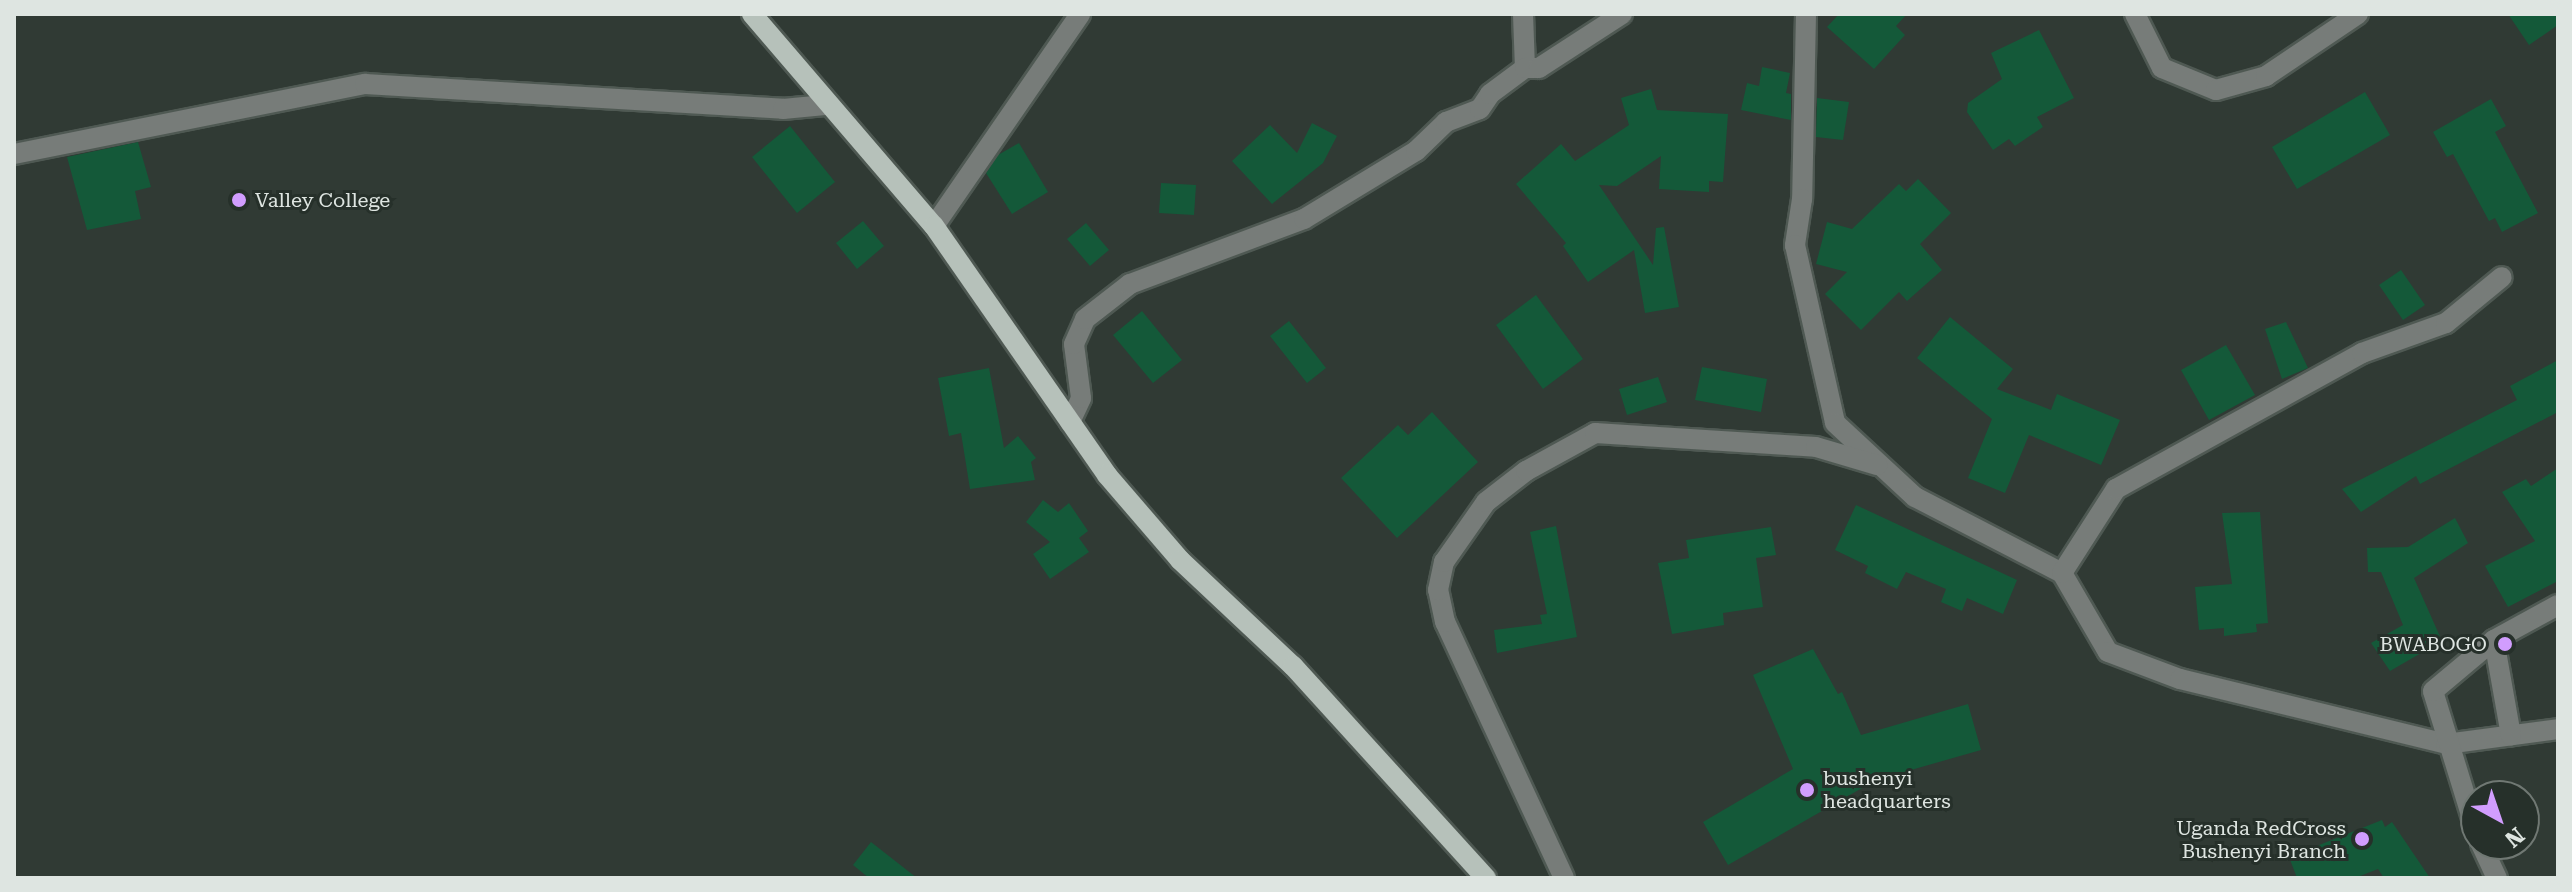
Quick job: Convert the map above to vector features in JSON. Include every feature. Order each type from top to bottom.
[{"type":"main road","points":[[752,14],[825,105],[934,226],[1070,422],[1180,560],[1293,666],[1486,878]]},
{"type":"street","points":[[934,226],[1080,14]]},
{"type":"street","points":[[1523,14],[1525,68]]},
{"type":"street","points":[[1070,422],[1081,398],[1074,344],[1085,319],[1130,284],[1304,219],[1416,151],[1446,122],[1480,109],[1525,68],[1539,68],[1622,14]]},
{"type":"street","points":[[1806,14],[1797,272],[1813,309],[1835,423],[1915,497],[2062,573],[2108,652],[2180,679],[2446,744],[2558,729]]},
{"type":"street","points":[[2135,14],[2162,68],[2216,90],[2266,76],[2358,14]]},
{"type":"street","points":[[14,154],[365,84],[783,109],[825,105]]},
{"type":"street","points":[[2062,573],[2116,489],[2362,353],[2446,323],[2502,277]]},
{"type":"street","points":[[1564,878],[1445,622],[1438,590],[1444,562],[1486,502],[1526,471],[1595,433],[1816,447],[1881,466]]},
{"type":"street","points":[[2460,785],[2433,691],[2494,640],[2558,605]]},
{"type":"street","points":[[2494,640],[2511,735]]},
{"type":"building","points":[[1839,14],[1907,14],[1896,26],[1905,35],[1874,69],[1827,27]]},
{"type":"building","points":[[2508,14],[2558,14],[2558,25],[2529,45]]},
{"type":"building","points":[[2039,30],[2074,98],[2037,117],[2043,127],[2015,146],[2009,139],[1993,150],[1967,112],[1968,103],[2002,79],[1991,53]]},
{"type":"building","points":[[1762,67],[1790,73],[1786,93],[1791,94],[1791,120],[1741,110],[1747,83],[1759,86]]},
{"type":"building","points":[[1651,89],[1657,110],[1728,114],[1723,182],[1709,181],[1709,192],[1659,189],[1661,156],[1617,186],[1599,185],[1653,265],[1656,228],[1664,227],[1679,307],[1645,313],[1634,250],[1588,282],[1563,246],[1566,243],[1516,184],[1561,144],[1575,161],[1629,125],[1621,98]]},
{"type":"building","points":[[2365,92],[2390,135],[2297,189],[2272,147]]},
{"type":"building","points":[[1817,98],[1849,102],[1843,140],[1816,137]]},
{"type":"building","points":[[2491,99],[2506,126],[2495,132],[2538,213],[2502,232],[2495,218],[2489,221],[2453,154],[2447,157],[2433,132]]},
{"type":"building","points":[[1312,123],[1337,136],[1323,163],[1272,204],[1232,161],[1270,125],[1297,153]]},
{"type":"building","points":[[790,126],[835,182],[797,213],[752,157]]},
{"type":"building","points":[[138,142],[151,187],[135,191],[141,219],[87,230],[67,157]]},
{"type":"building","points":[[1019,143],[1048,192],[1012,214],[986,173],[998,155]]},
{"type":"building","points":[[1918,179],[1951,213],[1920,244],[1942,270],[1907,301],[1899,292],[1861,330],[1825,294],[1847,272],[1816,264],[1827,222],[1852,229],[1899,184],[1906,191]]},
{"type":"building","points":[[1161,183],[1196,185],[1194,215],[1159,213]]},
{"type":"building","points":[[863,221],[884,246],[857,269],[836,243]]},
{"type":"building","points":[[1086,223],[1109,250],[1090,266],[1067,239]]},
{"type":"building","points":[[2401,270],[2425,305],[2403,320],[2379,285]]},
{"type":"building","points":[[1536,295],[1583,359],[1543,389],[1496,325]]},
{"type":"building","points":[[1142,311],[1182,360],[1153,383],[1113,335]]},
{"type":"building","points":[[1950,317],[2013,369],[1997,389],[2051,410],[2057,394],[2120,420],[2101,465],[2029,435],[2005,493],[1968,478],[1992,419],[1917,358]]},
{"type":"building","points":[[1289,321],[1326,368],[1307,383],[1270,336]]},
{"type":"building","points":[[2286,322],[2308,368],[2282,379],[2265,329]]},
{"type":"building","points":[[2226,345],[2255,395],[2209,420],[2181,370]]},
{"type":"building","points":[[2558,360],[2558,412],[2420,484],[2416,476],[2361,512],[2342,489],[2517,400],[2510,386]]},
{"type":"building","points":[[1702,367],[1767,379],[1761,412],[1695,400]]},
{"type":"building","points":[[989,368],[1004,448],[1018,436],[1036,458],[1031,462],[1035,480],[970,489],[961,433],[949,436],[938,378]]},
{"type":"building","points":[[1658,377],[1667,402],[1627,415],[1619,389]]},
{"type":"building","points":[[1432,412],[1478,462],[1397,538],[1341,478],[1398,425],[1408,435]]},
{"type":"building","points":[[2558,468],[2558,581],[2508,607],[2485,566],[2535,541],[2502,492],[2526,479],[2531,486]]},
{"type":"building","points":[[1043,500],[1058,512],[1069,503],[1088,531],[1079,538],[1089,552],[1050,579],[1033,554],[1050,542],[1026,522]]},
{"type":"building","points":[[1856,505],[2017,580],[2003,614],[1967,598],[1962,611],[1941,602],[1946,589],[1906,572],[1897,589],[1865,573],[1868,566],[1835,550]]},
{"type":"building","points":[[2260,512],[2268,623],[2256,624],[2257,632],[2224,636],[2224,628],[2199,630],[2195,587],[2232,584],[2222,513]]},
{"type":"building","points":[[2455,518],[2468,543],[2414,578],[2442,641],[2390,671],[2371,643],[2403,625],[2381,572],[2368,572],[2367,548],[2408,547]]},
{"type":"building","points":[[1556,526],[1577,637],[1497,653],[1494,630],[1542,624],[1540,615],[1547,614],[1530,532]]},
{"type":"building","points":[[1771,527],[1776,555],[1756,558],[1763,607],[1723,613],[1724,625],[1672,634],[1658,563],[1689,558],[1686,540]]},
{"type":"building","name":"bushenyi headquarters","points":[[1813,649],[1838,694],[1842,692],[1861,735],[1968,704],[1981,750],[1876,780],[1728,865],[1703,822],[1793,769],[1753,675]]},
{"type":"building","name":"Uganda RedCross Bushenyi Branch","points":[[2382,820],[2385,827],[2392,822],[2430,878],[2384,878],[2378,869],[2355,878],[2297,878],[2289,857]]},
{"type":"building","points":[[871,842],[917,878],[869,878],[853,865]]},
{"type":"place","name":"Valley College","points":[[239,200]]},
{"type":"place","name":"BWABOGO","points":[[2505,644]]},
{"type":"place","name":"bushenyi headquarters","points":[[1807,790]]},
{"type":"place","name":"Uganda RedCross Bushenyi Branch","points":[[2362,839]]}]
